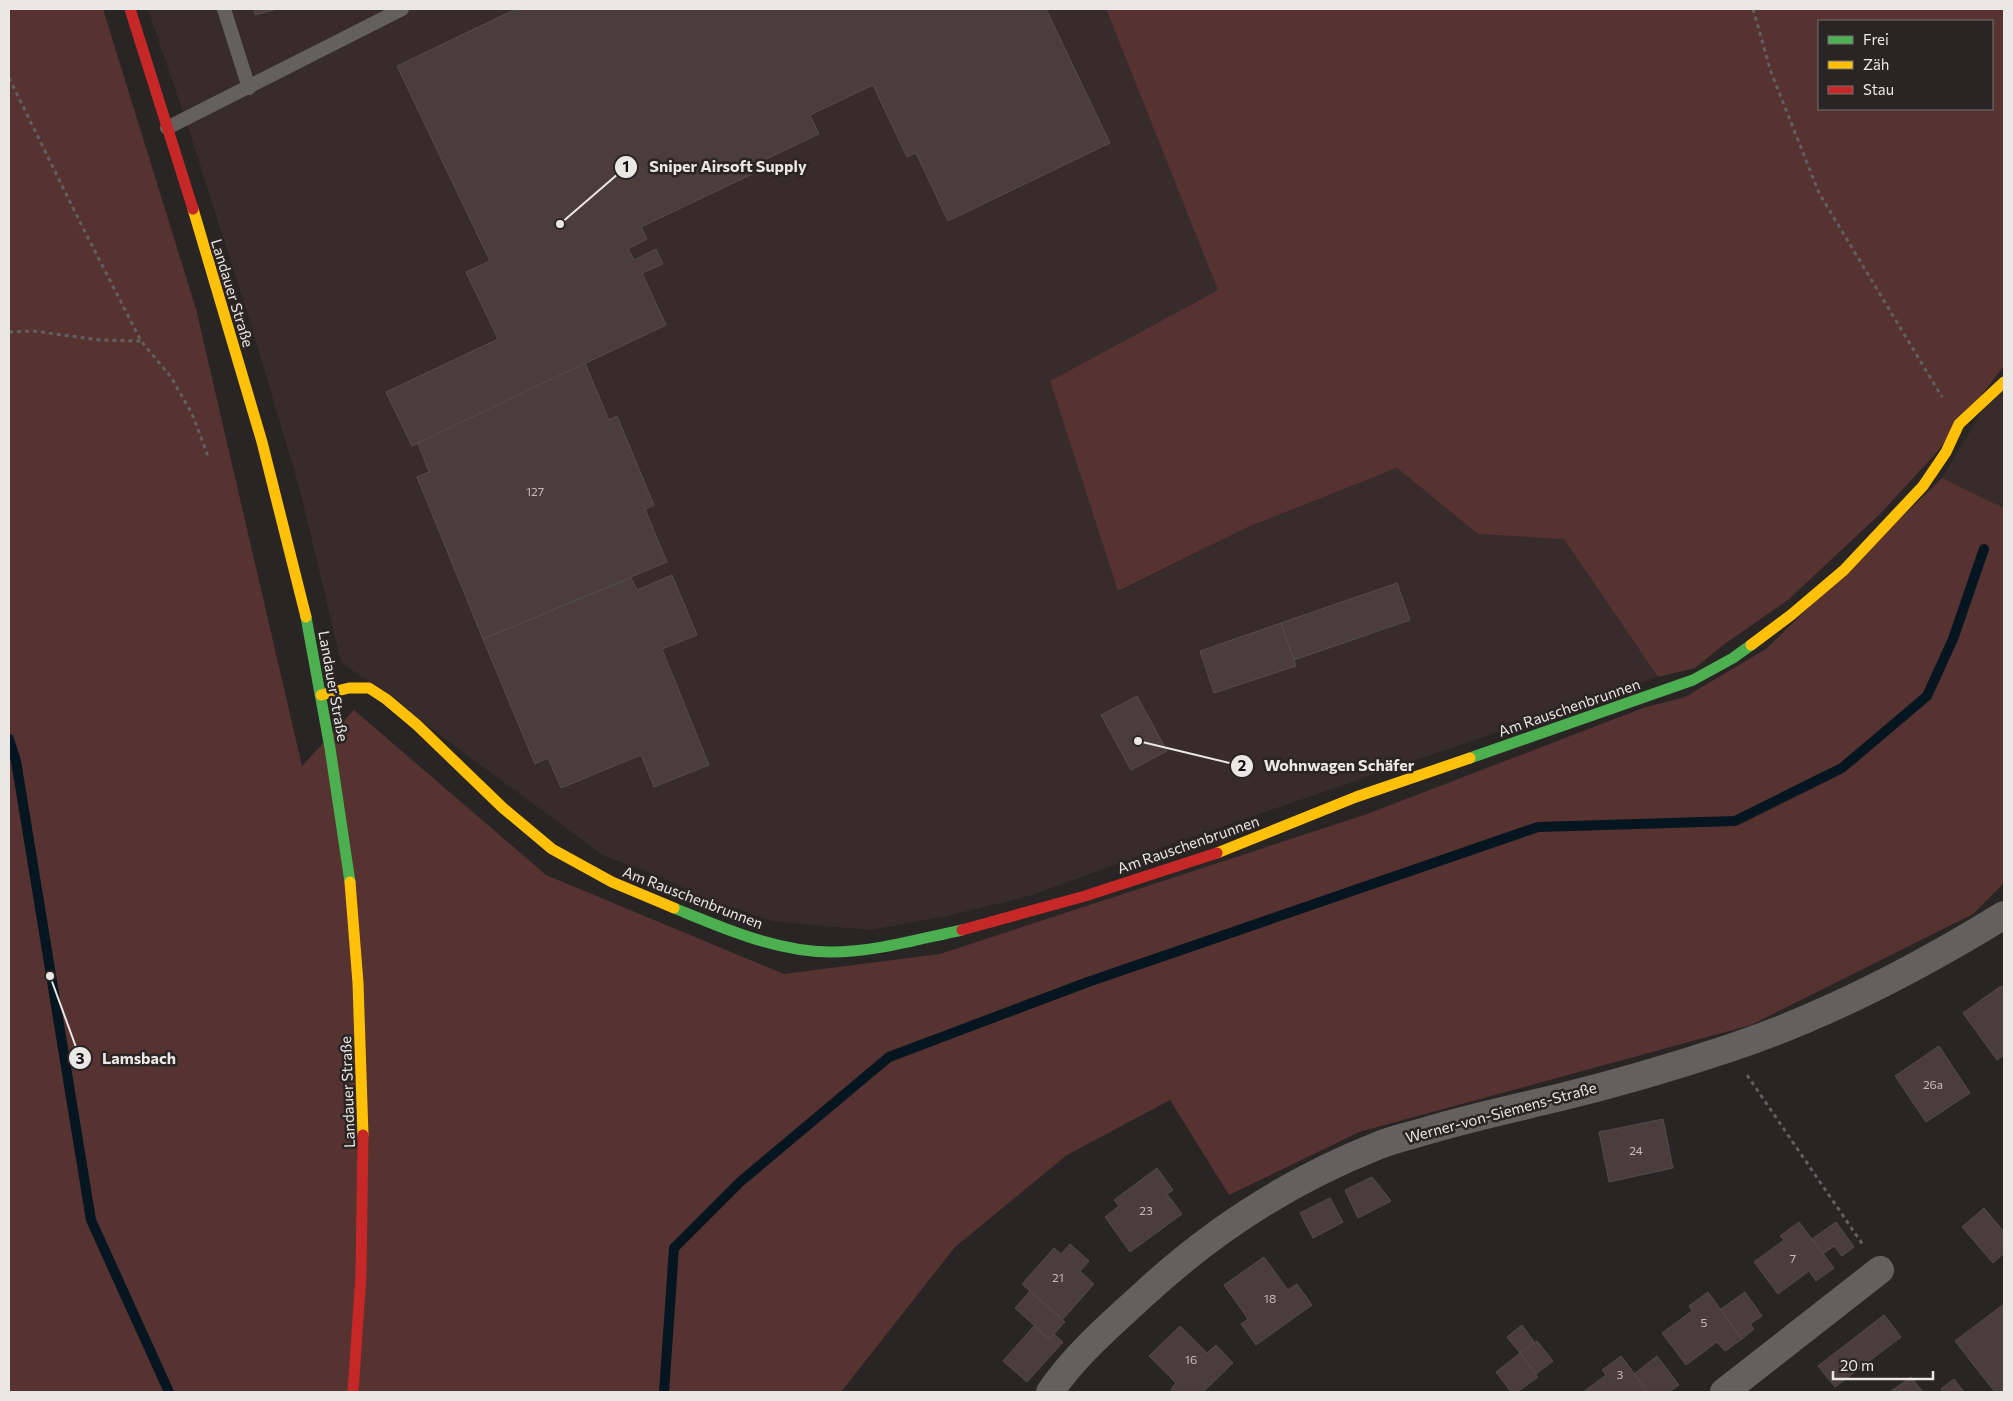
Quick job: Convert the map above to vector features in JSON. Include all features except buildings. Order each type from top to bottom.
[{"type":"street","name":"Landauer Straße","points":[[130,9],[263,442],[300,590],[321,695],[336,787],[354,922],[362,1072],[364,1193],[358,1331],[353,1392]]},
{"type":"street","name":"Am Rauschenbrunnen","points":[[321,695],[349,688],[368,688],[417,725],[503,808],[552,848],[612,882],[723,928],[785,947],[830,952],[884,947],[980,926],[1084,896],[1206,856],[1366,794],[1693,680],[1733,658],[1791,615],[1844,570],[1923,486],[1946,452],[1959,424],[2004,382]]},
{"type":"street","name":"Werner-von-Siemens-Straße","points":[[1050,1392],[1113,1322],[1171,1268],[1275,1194],[1329,1166],[1380,1144],[1455,1122],[1587,1090],[1729,1048],[1778,1031],[1928,960],[2004,915]]},
{"type":"street","points":[[1724,1392],[1880,1270]]},
{"type":"lane","points":[[224,9],[249,88]]},
{"type":"lane","points":[[168,128],[402,9]]},
{"type":"path","points":[[1753,9],[1770,72],[1819,193],[1959,424]]},
{"type":"path","points":[[9,78],[78,220],[141,340],[175,384],[192,414],[208,456]]},
{"type":"path","points":[[9,332],[33,331],[100,340],[141,340]]},
{"type":"path","points":[[1729,1048],[1880,1270]]},
{"type":"shaded area","points":[[9,9],[103,9],[196,309],[302,766],[354,710],[546,875],[784,974],[940,954],[1367,814],[1643,708],[1685,697],[1766,649],[1942,478],[2004,508],[2004,883],[1973,914],[1751,1025],[1359,1132],[1229,1195],[1170,1100],[1067,1155],[955,1247],[841,1392],[9,1392]]},
{"type":"shaded area","points":[[148,9],[1106,9],[1218,290],[1050,381],[1119,591],[1248,527],[1397,468],[1478,534],[1564,538],[1658,677],[1172,844],[1029,896],[947,916],[870,930],[771,921],[700,896],[654,874],[604,856],[341,662],[300,490],[252,328]]},
{"type":"shaded area","points":[[1106,9],[2004,9],[2004,366],[1937,452],[1880,514],[1788,600],[1726,643],[1695,668],[1658,677],[1564,539],[1478,534],[1397,468],[1248,527],[1118,591],[1050,381],[1218,290]]},
{"type":"shaded area","points":[[2004,375],[2004,508],[1942,478]]},
{"type":"waterway","points":[[664,1392],[674,1248],[740,1182],[889,1057],[1088,982],[1538,827],[1735,821],[1842,768],[1927,696],[1953,639],[1984,549]]},
{"type":"waterway","points":[[9,739],[16,761],[91,1220],[169,1392]]},
{"type":"traffic: fast","points":[[306,617],[330,748],[350,882]]},
{"type":"traffic: fast","points":[[1470,758],[1693,680],[1733,658],[1751,645]]},
{"type":"traffic: fast","points":[[674,908],[751,938],[811,951],[864,950],[962,930]]},
{"type":"traffic: slow","points":[[193,209],[262,442],[306,617]]},
{"type":"traffic: slow","points":[[1751,645],[1791,615],[1844,570],[1923,486],[1946,452],[1959,424],[2004,382]]},
{"type":"traffic: slow","points":[[321,695],[349,688],[369,688],[386,699],[417,725],[503,808],[552,849],[612,882],[674,908]]},
{"type":"traffic: slow","points":[[1217,853],[1356,797],[1470,758]]},
{"type":"traffic: slow","points":[[350,882],[358,983],[363,1135]]},
{"type":"traffic: jam","points":[[130,9],[193,209]]},
{"type":"traffic: jam","points":[[962,930],[1085,896],[1217,853]]},
{"type":"traffic: jam","points":[[353,1392],[361,1275],[363,1135]]},
{"type":"place","name":"Sniper Airsoft Supply","points":[[560,224]]},
{"type":"place","name":"Wohnwagen Schäfer","points":[[1138,741]]},
{"type":"place","name":"Lamsbach","points":[[50,976]]}]
